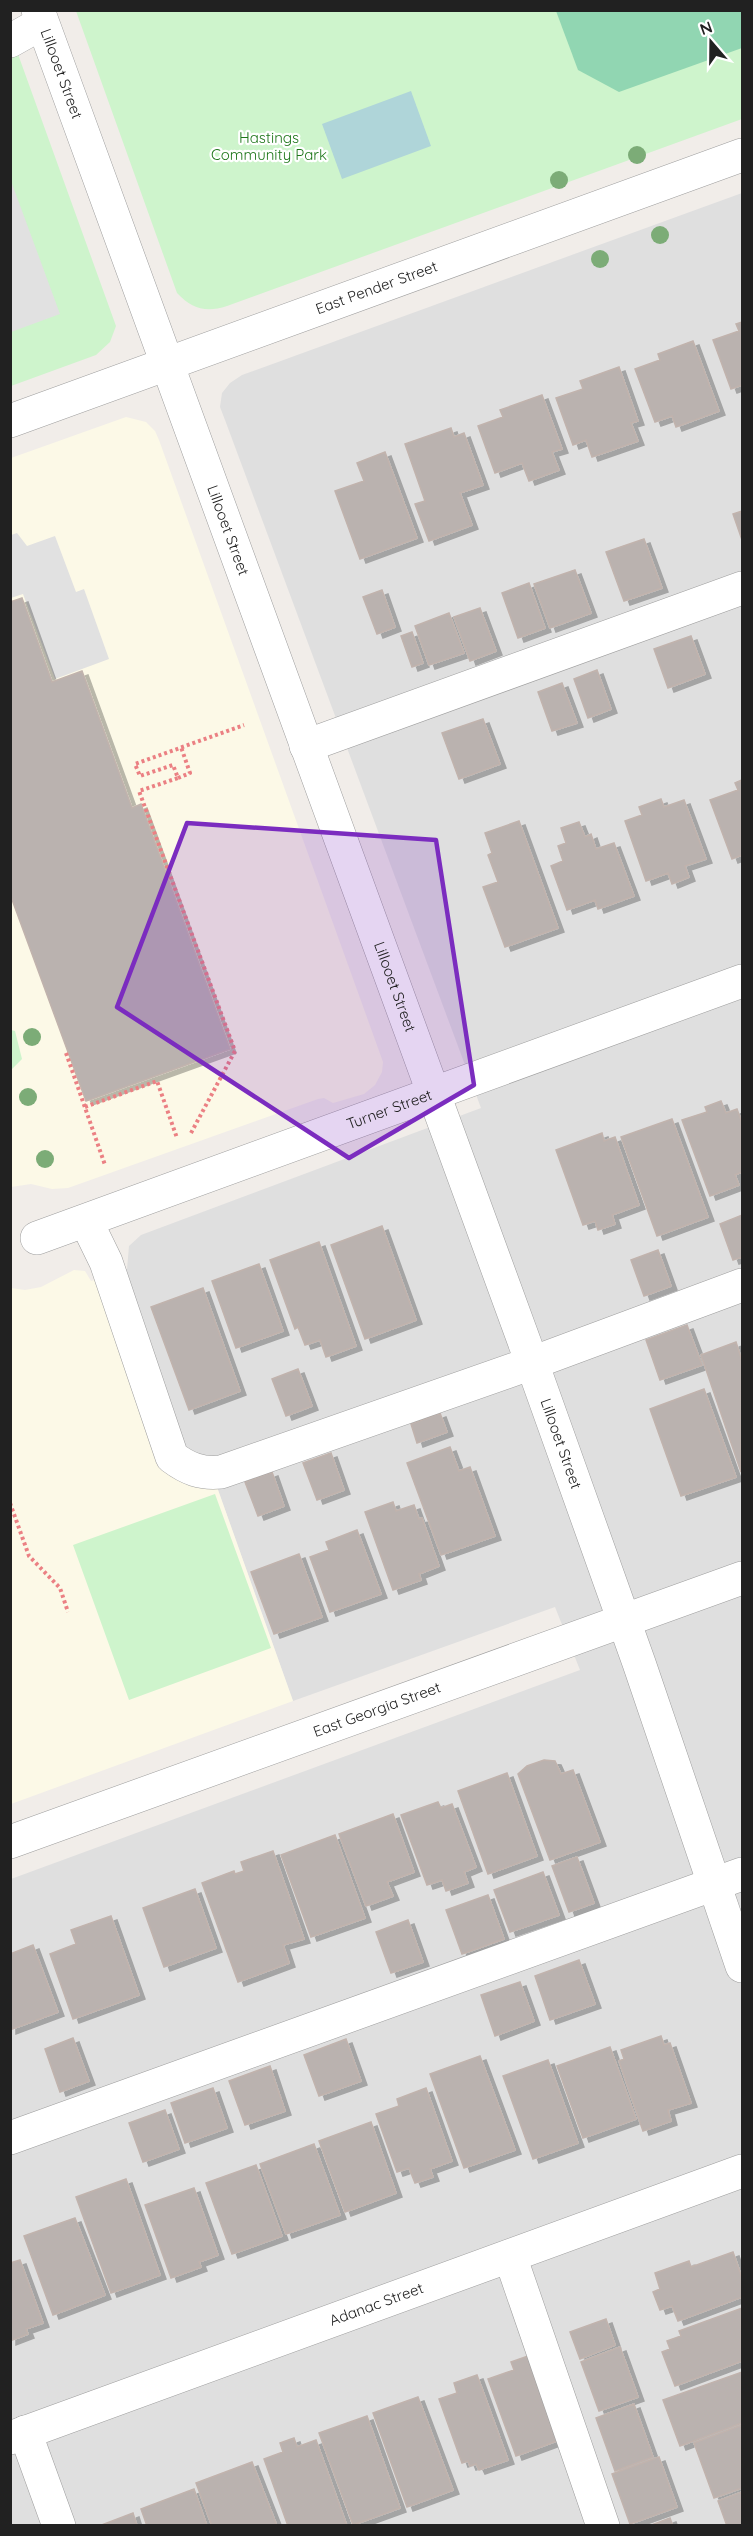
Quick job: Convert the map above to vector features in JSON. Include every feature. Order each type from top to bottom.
[{"type":"street","points":[[10,41],[40,17]]},
{"type":"street","name":"Lillooet Street","points":[[40,17],[625,1622],[729,1878],[742,1966]]},
{"type":"street","name":"East Pender Street","points":[[10,421],[742,155]]},
{"type":"street","points":[[306,747],[742,588]]},
{"type":"street","name":"Turner Street","points":[[38,1238],[742,981]]},
{"type":"street","points":[[86,1221],[106,1262],[172,1456],[185,1467],[198,1472],[220,1472],[532,1363],[742,1285]]},
{"type":"street","name":"East Georgia Street","points":[[10,1842],[742,1578]]},
{"type":"street","points":[[10,2138],[729,1878]]},
{"type":"street","name":"Adanac Street","points":[[18,2435],[742,2171]]},
{"type":"street","points":[[510,2256],[603,2526]]},
{"type":"street","points":[[18,2435],[60,2526]]},
{"type":"path","points":[[178,778],[173,765],[140,776],[135,764],[244,725]]},
{"type":"path","points":[[181,747],[190,773],[139,791],[235,1051],[191,1133]]},
{"type":"path","points":[[66,1053],[105,1165]]},
{"type":"path","points":[[85,1107],[157,1081],[177,1138]]},
{"type":"path","points":[[10,1503],[29,1556],[60,1588],[68,1612]]},
{"type":"highlighted area","points":[[187,823],[436,840],[474,1085],[349,1158],[117,1007]]},
{"type":"shaded area","points":[[11,181],[60,314],[10,332]]},
{"type":"shaded area","points":[[742,193],[742,2525],[11,2526],[11,1879],[580,1670],[555,1607],[293,1701],[212,1473],[185,1467],[110,1275],[127,1269],[129,1246],[141,1235],[481,1108],[220,407],[222,393],[230,383],[242,375]]},
{"type":"shaded area","points":[[126,417],[146,422],[155,431],[159,440],[383,1062],[382,1072],[375,1085],[364,1094],[333,1103],[324,1098],[318,1099],[68,1188],[52,1189],[31,1184],[11,1187],[11,458]]},
{"type":"shaded area","points":[[17,533],[27,546],[55,536],[76,592],[84,589],[109,659],[55,679],[23,594],[11,598],[11,535]]},
{"type":"shaded area","points":[[74,1270],[85,1271],[91,1281],[110,1275],[166,1441],[212,1473],[293,1701],[11,1804],[11,1288],[25,1290],[41,1287]]},
{"type":"green space","name":"Hastings Community Park","points":[[76,11],[742,11],[742,119],[227,306],[206,309],[188,303],[177,293]]},
{"type":"green space","points":[[556,11],[742,11],[742,48],[619,92],[578,70]]},
{"type":"green space","points":[[10,32],[116,326],[110,342],[96,355],[11,386]]},
{"type":"green space","points":[[11,1030],[15,1031],[22,1059],[11,1070]]},
{"type":"green space","points":[[215,1494],[271,1648],[129,1700],[73,1545]]},
{"type":"water","points":[[411,91],[431,146],[342,179],[322,124]]},
{"type":"building","points":[[742,322],[742,385],[731,389],[713,340],[739,331],[736,324]]},
{"type":"building","points":[[693,341],[719,411],[676,427],[672,416],[655,422],[635,369],[660,360],[658,354]]},
{"type":"building","points":[[619,367],[638,421],[631,423],[638,441],[592,457],[586,440],[573,445],[556,398],[583,389],[580,381]]},
{"type":"building","points":[[542,395],[562,449],[552,452],[559,470],[529,481],[522,463],[495,473],[478,426],[503,417],[500,410]]},
{"type":"building","points":[[451,428],[454,437],[464,433],[483,485],[460,493],[472,525],[429,541],[415,504],[425,501],[405,444]]},
{"type":"building","points":[[385,452],[417,538],[360,559],[335,491],[364,481],[357,463]]},
{"type":"building","points":[[742,511],[742,540],[733,514]]},
{"type":"building","points":[[644,539],[662,588],[624,601],[606,552]]},
{"type":"building","points":[[575,570],[591,613],[550,628],[534,584]]},
{"type":"building","points":[[529,583],[545,628],[518,638],[502,593]]},
{"type":"building","points":[[382,590],[395,627],[377,634],[363,597]]},
{"type":"building","points":[[22,598],[52,682],[82,671],[132,808],[141,804],[230,1049],[86,1101],[10,894],[10,602]]},
{"type":"building","points":[[480,608],[496,651],[470,661],[454,617]]},
{"type":"building","points":[[449,613],[464,653],[429,665],[415,626]]},
{"type":"building","points":[[412,632],[423,663],[412,667],[401,636]]},
{"type":"building","points":[[691,636],[705,674],[668,688],[654,649]]},
{"type":"building","points":[[597,670],[611,709],[588,718],[574,679]]},
{"type":"building","points":[[562,683],[577,723],[552,731],[538,692]]},
{"type":"building","points":[[483,719],[500,764],[459,779],[442,733]]},
{"type":"building","points":[[742,780],[742,855],[732,859],[710,800],[738,790],[735,783]]},
{"type":"building","points":[[661,799],[664,807],[684,800],[706,859],[685,866],[689,877],[672,884],[668,873],[646,881],[625,821],[642,815],[639,807]]},
{"type":"building","points":[[519,821],[558,928],[505,947],[483,887],[498,882],[488,855],[492,853],[485,833]]},
{"type":"building","points":[[579,822],[585,837],[591,834],[596,849],[614,843],[634,896],[598,909],[595,900],[567,910],[551,866],[563,861],[558,846],[566,843],[561,828]]},
{"type":"building","points":[[721,1101],[726,1113],[737,1109],[742,1123],[742,1172],[735,1175],[739,1185],[710,1196],[682,1120],[707,1112],[705,1107]]},
{"type":"building","points":[[672,1119],[708,1217],[657,1236],[621,1137]]},
{"type":"building","points":[[602,1133],[604,1141],[615,1137],[639,1205],[612,1215],[615,1224],[598,1230],[595,1221],[583,1225],[556,1150]]},
{"type":"building","points":[[742,1215],[742,1257],[733,1260],[720,1224]]},
{"type":"building","points":[[382,1226],[416,1320],[365,1339],[331,1245]]},
{"type":"building","points":[[319,1242],[356,1346],[326,1357],[320,1340],[305,1345],[298,1327],[295,1329],[270,1260]]},
{"type":"building","points":[[658,1250],[671,1286],[644,1296],[631,1260]]},
{"type":"building","points":[[259,1264],[283,1331],[236,1348],[212,1281]]},
{"type":"building","points":[[203,1288],[240,1391],[189,1410],[151,1307]]},
{"type":"building","points":[[687,1325],[702,1365],[660,1380],[646,1340]]},
{"type":"building","points":[[736,1342],[742,1361],[741,1472],[701,1355]]},
{"type":"building","points":[[298,1369],[312,1406],[286,1416],[272,1379]]},
{"type":"building","points":[[704,1389],[736,1477],[681,1496],[650,1409]]},
{"type":"building","points":[[440,1413],[447,1432],[417,1443],[411,1424]]},
{"type":"building","points":[[450,1447],[459,1471],[470,1467],[495,1536],[441,1555],[407,1463]]},
{"type":"building","points":[[331,1453],[344,1490],[317,1500],[303,1463]]},
{"type":"building","points":[[272,1472],[284,1506],[258,1516],[245,1482]]},
{"type":"building","points":[[393,1502],[396,1511],[414,1505],[419,1519],[422,1518],[439,1566],[419,1574],[421,1580],[393,1590],[365,1512]]},
{"type":"building","points":[[357,1530],[381,1594],[330,1612],[310,1557],[329,1550],[326,1542]]},
{"type":"building","points":[[299,1554],[322,1617],[274,1634],[251,1572]]},
{"type":"building","points":[[544,1760],[555,1761],[561,1774],[573,1770],[600,1842],[550,1860],[518,1774],[527,1766]]},
{"type":"building","points":[[507,1773],[537,1856],[488,1874],[458,1791]]},
{"type":"building","points":[[438,1802],[441,1808],[452,1804],[476,1867],[464,1872],[468,1883],[446,1891],[442,1880],[427,1885],[401,1815]]},
{"type":"building","points":[[393,1814],[414,1872],[387,1882],[393,1896],[366,1906],[339,1834]]},
{"type":"building","points":[[335,1835],[365,1918],[311,1937],[281,1855]]},
{"type":"building","points":[[273,1851],[304,1939],[283,1945],[289,1963],[238,1982],[202,1883],[234,1871],[235,1874],[244,1871],[241,1862]]},
{"type":"building","points":[[577,1857],[594,1903],[569,1912],[552,1866]]},
{"type":"building","points":[[543,1872],[559,1915],[510,1932],[494,1890]]},
{"type":"building","points":[[195,1889],[216,1948],[164,1967],[143,1908]]},
{"type":"building","points":[[488,1895],[504,1939],[462,1954],[446,1910]]},
{"type":"building","points":[[111,1916],[139,1995],[73,2019],[50,1954],[76,1944],[71,1930]]},
{"type":"building","points":[[408,1920],[423,1962],[391,1973],[376,1932]]},
{"type":"building","points":[[33,1945],[58,2012],[10,2030],[10,1954]]},
{"type":"building","points":[[579,1960],[595,2004],[550,2020],[535,1976]]},
{"type":"building","points":[[520,1982],[534,2021],[495,2036],[481,1995]]},
{"type":"building","points":[[661,2036],[664,2045],[670,2043],[691,2103],[668,2110],[671,2121],[643,2131],[619,2061],[624,2059],[621,2050]]},
{"type":"building","points":[[73,2038],[89,2081],[60,2092],[45,2049]]},
{"type":"building","points":[[346,2039],[361,2081],[319,2096],[304,2055]]},
{"type":"building","points":[[610,2047],[636,2119],[583,2138],[557,2066]]},
{"type":"building","points":[[480,2056],[515,2150],[464,2168],[430,2074]]},
{"type":"building","points":[[548,2060],[578,2143],[533,2159],[503,2076]]},
{"type":"building","points":[[270,2066],[285,2111],[245,2125],[229,2081]]},
{"type":"building","points":[[213,2088],[227,2128],[185,2143],[171,2103]]},
{"type":"building","points":[[426,2088],[452,2161],[430,2169],[433,2177],[415,2183],[409,2168],[397,2172],[376,2114],[399,2106],[397,2099]]},
{"type":"building","points":[[165,2110],[179,2149],[143,2162],[129,2123]]},
{"type":"building","points":[[371,2122],[396,2193],[345,2212],[319,2141]]},
{"type":"building","points":[[314,2144],[340,2215],[286,2234],[260,2164]]},
{"type":"building","points":[[256,2165],[282,2236],[232,2254],[206,2183]]},
{"type":"building","points":[[126,2179],[160,2275],[111,2293],[76,2197]]},
{"type":"building","points":[[194,2188],[218,2255],[199,2262],[201,2267],[171,2278],[145,2205]]},
{"type":"building","points":[[75,2218],[105,2295],[53,2315],[24,2236]]},
{"type":"building","points":[[733,2252],[742,2278],[742,2297],[678,2321],[672,2306],[660,2310],[653,2292],[660,2289],[655,2273],[689,2261],[691,2267]]},
{"type":"building","points":[[20,2260],[43,2323],[26,2329],[28,2334],[10,2341],[10,2263]]},
{"type":"building","points":[[742,2308],[742,2361],[675,2386],[662,2352],[670,2349],[667,2341],[681,2336],[679,2331]]},
{"type":"building","points":[[606,2319],[615,2345],[580,2359],[570,2332]]},
{"type":"building","points":[[620,2347],[638,2397],[599,2411],[581,2362]]},
{"type":"building","points":[[531,2355],[562,2439],[516,2456],[488,2379],[514,2370],[511,2362]]},
{"type":"building","points":[[742,2372],[742,2423],[680,2446],[663,2400]]},
{"type":"building","points":[[477,2375],[508,2460],[479,2470],[476,2464],[470,2466],[468,2461],[462,2463],[439,2399],[457,2393],[454,2383]]},
{"type":"building","points":[[418,2397],[453,2490],[407,2507],[373,2413]]},
{"type":"building","points":[[634,2404],[653,2457],[615,2471],[596,2418]]},
{"type":"building","points":[[367,2416],[400,2508],[353,2525],[319,2433]]},
{"type":"building","points":[[742,2425],[742,2488],[714,2498],[694,2443]]},
{"type":"building","points":[[294,2438],[297,2447],[316,2440],[347,2526],[288,2526],[264,2459],[283,2452],[280,2443]]},
{"type":"building","points":[[659,2457],[677,2507],[630,2524],[612,2474]]},
{"type":"building","points":[[252,2462],[277,2526],[212,2526],[196,2483]]},
{"type":"building","points":[[194,2489],[207,2526],[147,2526],[141,2509]]},
{"type":"building","points":[[742,2492],[742,2526],[727,2526],[718,2501]]},
{"type":"building","points":[[133,2513],[137,2526],[99,2526]]},
{"type":"building","points":[[670,2518],[673,2526],[649,2526]]}]
